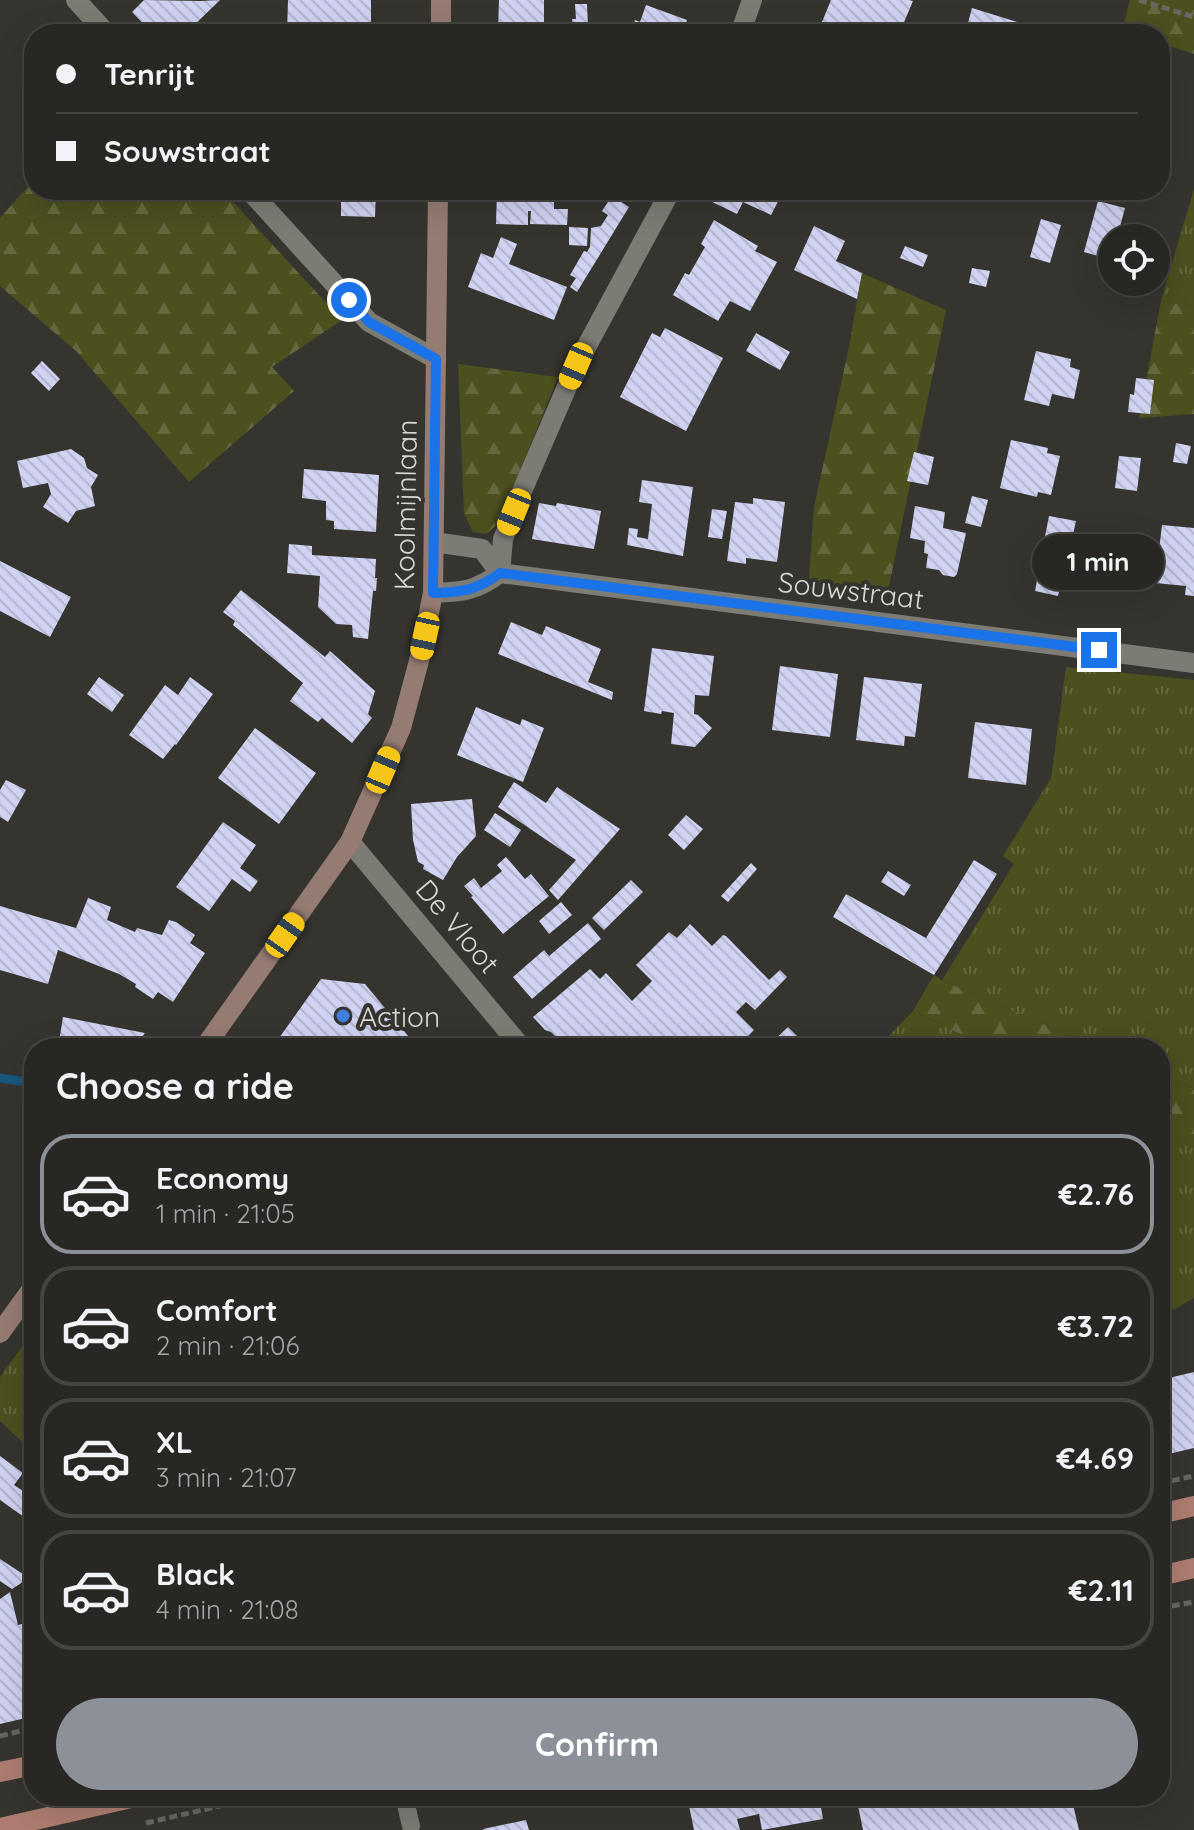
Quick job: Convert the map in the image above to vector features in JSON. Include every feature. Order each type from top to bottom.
[{"type":"main road","points":[[1170,1512],[1194,1506]]},
{"type":"main road","points":[[1170,1574],[1194,1568]]},
{"type":"main road","points":[[0,1772],[24,1767]]},
{"type":"main road","points":[[0,1828],[96,1806]]},
{"type":"street","points":[[76,0],[98,24]]},
{"type":"street","points":[[441,0],[441,24]]},
{"type":"street","points":[[744,24],[752,0]]},
{"type":"street","points":[[258,200],[369,322],[436,359]]},
{"type":"street","name":"Koolmijnlaan","points":[[211,1038],[350,842],[401,728],[433,593],[438,200]]},
{"type":"street","points":[[433,593],[456,592],[484,585],[500,573],[503,539],[576,366],[666,200]]},
{"type":"street","points":[[434,542],[482,549],[500,573]]},
{"type":"street","name":"Souwstraat","points":[[500,573],[1194,663]]},
{"type":"street","name":"De Vloot","points":[[350,842],[514,1038]]},
{"type":"street","points":[[0,1333],[24,1300]]},
{"type":"lane","points":[[406,1806],[411,1826]]},
{"type":"path","points":[[1139,0],[1194,17]]},
{"type":"path","points":[[1170,1481],[1194,1476]]},
{"type":"path","points":[[1170,1606],[1194,1602]]},
{"type":"path","points":[[0,1736],[24,1730]]},
{"type":"path","points":[[140,1824],[219,1806]]},
{"type":"green space","points":[[1130,0],[1194,0],[1194,54],[1170,46],[1170,24],[1124,24]]},
{"type":"green space","points":[[1194,189],[1194,307],[1161,301],[1162,296],[1170,296],[1170,270]]},
{"type":"green space","points":[[24,191],[24,200],[231,200],[342,320],[272,367],[294,391],[189,482],[76,351],[0,286],[0,218]]},
{"type":"green space","points":[[862,273],[946,310],[886,601],[808,592],[814,507]]},
{"type":"green space","points":[[1161,301],[1194,307],[1194,414],[1139,418]]},
{"type":"green space","points":[[458,364],[558,377],[498,524],[486,534],[473,532],[464,514]]},
{"type":"green space","points":[[1066,667],[1194,680],[1194,1089],[1170,1078],[1170,1038],[1076,1038],[942,980],[1014,864],[1003,856],[1051,778]]},
{"type":"green space","points":[[934,975],[1076,1038],[969,1038],[913,1011]]},
{"type":"green space","points":[[913,1011],[969,1038],[887,1038]]},
{"type":"green space","points":[[1170,1078],[1194,1089],[1194,1147],[1170,1136]]},
{"type":"green space","points":[[1170,1136],[1194,1147],[1194,1298],[1170,1311]]},
{"type":"green space","points":[[24,1344],[24,1444],[0,1421],[0,1377]]},
{"type":"building","points":[[144,0],[220,0],[195,24],[143,24],[132,12]]},
{"type":"building","points":[[288,0],[371,0],[371,24],[287,24]]},
{"type":"building","points":[[499,0],[544,0],[544,24],[498,24]]},
{"type":"building","points":[[831,0],[913,1],[903,24],[822,22]]},
{"type":"building","points":[[575,4],[587,4],[588,24],[572,24],[572,19],[576,19]]},
{"type":"building","points":[[646,5],[687,20],[686,24],[634,24],[635,20],[640,22]]},
{"type":"building","points":[[972,8],[1024,24],[968,24]]},
{"type":"building","points":[[341,200],[376,200],[375,217],[341,216]]},
{"type":"building","points":[[497,200],[554,200],[554,209],[568,209],[567,225],[530,224],[531,211],[528,211],[528,225],[496,224]]},
{"type":"building","points":[[609,200],[618,200],[629,207],[577,292],[570,287],[576,278],[570,275],[584,251],[587,252],[590,247],[591,228],[601,226],[608,215],[602,211]]},
{"type":"building","points":[[708,200],[779,200],[771,215],[743,202],[737,214]]},
{"type":"building","points":[[1098,201],[1125,208],[1121,224],[1098,224],[1098,256],[1084,252]]},
{"type":"building","points":[[1041,219],[1061,225],[1050,263],[1030,257]]},
{"type":"building","points":[[714,220],[758,246],[755,251],[777,262],[750,311],[730,301],[718,321],[673,295],[705,247],[701,244]]},
{"type":"building","points":[[814,226],[845,241],[836,261],[862,273],[857,299],[794,270]]},
{"type":"building","points":[[569,227],[588,228],[587,246],[569,245]]},
{"type":"building","points":[[501,237],[517,244],[509,264],[567,287],[554,320],[468,287],[481,253],[493,258]]},
{"type":"building","points":[[905,246],[928,255],[923,267],[900,258]]},
{"type":"building","points":[[972,268],[990,271],[986,287],[969,283]]},
{"type":"building","points":[[665,328],[723,358],[686,431],[620,397],[652,333],[660,337]]},
{"type":"building","points":[[756,333],[790,352],[780,370],[746,351]]},
{"type":"building","points":[[1036,351],[1071,359],[1070,367],[1080,370],[1074,399],[1052,394],[1049,406],[1024,400]]},
{"type":"building","points":[[42,361],[60,379],[49,391],[31,373]]},
{"type":"building","points":[[1136,378],[1154,380],[1150,414],[1128,412]]},
{"type":"building","points":[[1011,440],[1048,448],[1047,453],[1060,456],[1051,495],[1038,492],[1037,497],[1000,488]]},
{"type":"building","points":[[1176,443],[1191,446],[1187,464],[1173,462]]},
{"type":"building","points":[[71,449],[84,458],[87,468],[98,475],[91,487],[95,506],[76,511],[68,523],[43,507],[51,494],[48,483],[23,488],[17,461]]},
{"type":"building","points":[[914,452],[934,457],[928,485],[907,481]]},
{"type":"building","points":[[1119,456],[1141,458],[1137,491],[1115,488]]},
{"type":"building","points":[[304,469],[379,475],[376,532],[334,529],[334,521],[326,520],[326,501],[302,498]]},
{"type":"building","points":[[642,480],[693,487],[683,556],[627,545],[629,528],[638,529],[637,537],[648,539],[652,504],[639,502]]},
{"type":"building","points":[[972,496],[988,500],[981,527],[965,523]]},
{"type":"building","points":[[753,498],[785,502],[777,562],[746,558],[746,564],[727,561],[735,502],[753,504]]},
{"type":"building","points":[[539,503],[601,511],[594,549],[532,539]]},
{"type":"building","points":[[915,506],[945,512],[943,528],[966,533],[954,577],[926,568],[928,554],[924,553],[925,541],[910,538]]},
{"type":"building","points":[[712,509],[727,511],[722,539],[708,537]]},
{"type":"building","points":[[1049,516],[1076,521],[1069,553],[1083,555],[1076,583],[1062,579],[1058,596],[1035,591],[1038,575],[1032,573],[1035,561],[1040,562]]},
{"type":"building","points":[[1162,525],[1194,528],[1194,596],[1185,595],[1186,586],[1155,583]]},
{"type":"building","points":[[289,544],[312,546],[312,555],[376,559],[376,591],[373,591],[368,639],[353,637],[352,625],[336,624],[318,607],[320,576],[287,573]]},
{"type":"building","points":[[0,561],[71,597],[50,637],[0,611]]},
{"type":"building","points":[[241,590],[325,657],[330,651],[375,691],[368,714],[372,718],[352,743],[322,718],[318,722],[290,701],[303,683],[233,625],[235,621],[223,612]]},
{"type":"building","points":[[511,622],[542,635],[546,626],[601,649],[588,682],[613,692],[612,700],[498,654]]},
{"type":"building","points":[[652,648],[714,656],[709,696],[695,695],[694,714],[712,728],[695,747],[671,744],[674,713],[644,711]]},
{"type":"building","points":[[780,666],[838,674],[830,737],[772,730]]},
{"type":"building","points":[[99,677],[124,695],[112,712],[87,694]]},
{"type":"building","points":[[190,677],[213,694],[163,759],[129,735],[165,685],[178,695]]},
{"type":"building","points":[[864,677],[922,684],[915,737],[905,736],[904,746],[856,740]]},
{"type":"building","points":[[476,707],[520,725],[522,719],[544,728],[523,782],[457,755]]},
{"type":"building","points":[[975,722],[1032,729],[1026,785],[968,778]]},
{"type":"building","points":[[255,728],[316,773],[279,824],[218,778]]},
{"type":"building","points":[[6,780],[26,790],[8,822],[0,817],[0,790]]},
{"type":"building","points":[[514,782],[546,803],[557,787],[620,829],[558,900],[549,890],[576,860],[498,807]]},
{"type":"building","points":[[472,799],[476,836],[457,857],[443,880],[423,869],[424,865],[418,862],[411,804]]},
{"type":"building","points":[[495,813],[521,830],[510,847],[484,830]]},
{"type":"building","points":[[686,815],[703,829],[684,850],[668,835]]},
{"type":"building","points":[[223,822],[256,845],[240,868],[258,881],[250,892],[232,879],[209,911],[176,887]]},
{"type":"building","points":[[506,857],[525,879],[531,874],[549,896],[503,934],[464,886],[474,878],[481,888],[502,871],[497,865]]},
{"type":"building","points":[[974,860],[997,874],[934,975],[833,917],[846,894],[926,938]]},
{"type":"building","points":[[751,863],[757,869],[728,902],[721,896]]},
{"type":"building","points":[[888,871],[911,885],[904,896],[881,882]]},
{"type":"building","points":[[631,880],[643,892],[604,930],[592,918]]},
{"type":"building","points":[[88,898],[111,907],[107,920],[135,932],[137,928],[162,935],[169,920],[195,935],[190,943],[205,953],[173,1002],[158,992],[153,999],[119,974],[58,950],[48,984],[0,970],[0,906],[76,928]]},
{"type":"building","points":[[561,902],[572,915],[549,934],[539,921]]},
{"type":"building","points":[[588,923],[601,939],[532,999],[513,977],[544,950],[549,956]]},
{"type":"building","points":[[690,924],[712,946],[723,935],[726,936],[769,980],[780,970],[787,977],[755,1010],[746,1002],[736,1012],[754,1030],[746,1038],[557,1038],[533,1017],[590,969],[600,979],[606,973],[632,1001],[652,981],[636,965],[669,932],[677,938]]},
{"type":"building","name":"Action","points":[[321,979],[365,984],[410,1038],[279,1038]]},
{"type":"building","points":[[63,1017],[145,1033],[141,1038],[60,1038]]},
{"type":"building","points":[[788,1027],[799,1038],[776,1038]]},
{"type":"building","points":[[1194,1372],[1194,1448],[1170,1454],[1170,1378]]},
{"type":"building","points":[[0,1456],[23,1473],[14,1485],[24,1492],[24,1517],[0,1500]]},
{"type":"building","points":[[0,1559],[24,1575],[24,1581],[12,1589],[0,1581]]},
{"type":"building","points":[[10,1592],[18,1625],[24,1624],[24,1718],[0,1724],[0,1599]]},
{"type":"building","points":[[689,1806],[821,1806],[823,1819],[762,1830],[759,1814],[737,1819],[740,1830],[694,1830]]},
{"type":"building","points":[[858,1806],[1073,1806],[1079,1830],[863,1830]]},
{"type":"building","points":[[526,1820],[529,1830],[483,1829]]},
{"type":"waterway","points":[[0,1078],[24,1082]]},
{"type":"place","name":"Action","points":[[343,1016]]},
{"type":"route","points":[[349,300],[369,322],[436,359],[433,593],[456,592],[484,585],[500,573],[1099,650]]}]
